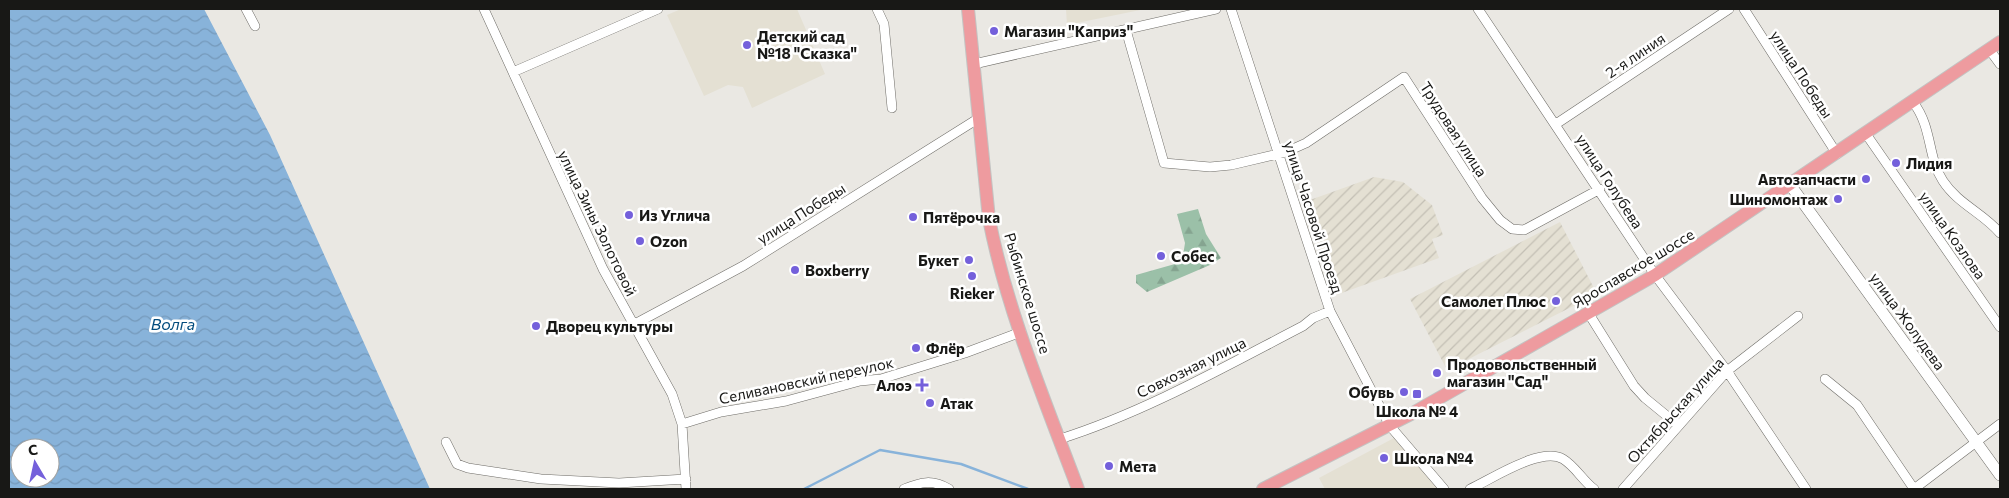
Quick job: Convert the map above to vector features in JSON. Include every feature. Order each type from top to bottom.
[{"type":"main road","name":"Рыбинское шоссе","points":[[968,9],[990,219],[995,249],[1021,332],[1078,489]]},
{"type":"main road","name":"Ярославское шоссе","points":[[1263,489],[1390,426],[1656,276],[1995,46]]},
{"type":"main road","name":"улица Жолудева","points":[[1791,186],[1977,440],[2000,475]]},
{"type":"street","points":[[246,9],[255,26]]},
{"type":"street","name":"улица Зины Золотовой","points":[[484,9],[595,251],[633,325],[665,378],[682,424],[686,489]]},
{"type":"street","points":[[513,72],[658,9]]},
{"type":"street","points":[[877,9],[884,24],[892,108]]},
{"type":"street","points":[[974,64],[1216,9]]},
{"type":"street","name":"улица Часовой Проезд","points":[[1231,9],[1330,311],[1390,426],[1444,489]]},
{"type":"street","name":"2-я линия","points":[[1556,124],[1729,9]]},
{"type":"street","name":"улица Голубева","points":[[1483,10],[1656,276],[1727,371],[1806,489]]},
{"type":"street","name":"улица Победы","points":[[1747,10],[1837,154]]},
{"type":"street","name":"Трудовая улица","points":[[1126,30],[1164,162],[1210,167],[1279,154],[1306,143],[1404,77],[1482,198],[1500,220],[1512,229],[1524,230],[1600,189]]},
{"type":"street","points":[[1995,46],[2000,64]]},
{"type":"street","points":[[1913,102],[1923,115],[1942,180],[1955,197],[1990,221],[2000,233]]},
{"type":"street","name":"улица Победы","points":[[633,325],[742,266],[979,118]]},
{"type":"street","name":"улица Козлова","points":[[1866,134],[2000,327]]},
{"type":"street","name":"Совхозная улица","points":[[1060,440],[1104,425],[1217,371],[1303,326],[1313,318],[1330,311]]},
{"type":"street","points":[[1588,314],[1634,386],[1645,398],[1678,425]]},
{"type":"street","name":"Октябрьская улица","points":[[1623,489],[1727,371],[1798,316]]},
{"type":"street","name":"Селивановский переулок","points":[[682,424],[721,412],[786,401],[860,381],[881,379],[965,353],[1021,332]]},
{"type":"street","points":[[1825,379],[1857,405],[1914,489],[2000,424]]},
{"type":"street","points":[[446,442],[457,464],[468,468],[541,479],[619,483],[686,479]]},
{"type":"street","points":[[1470,489],[1532,459],[1550,455],[1565,460],[1594,489]]},
{"type":"street","points":[[904,489],[919,482],[930,482],[949,489]]},
{"type":"shaded area","name":"Детский сад №18 \"Сказка\"","points":[[681,9],[797,9],[825,74],[752,108],[743,87],[728,85],[704,96],[667,15]]},
{"type":"shaded area","points":[[1066,9],[1145,9],[1067,25]]},
{"type":"shaded area","points":[[1374,177],[1403,182],[1432,205],[1443,235],[1432,239],[1439,258],[1336,295],[1316,241],[1310,200]]},
{"type":"shaded area","points":[[1560,222],[1597,294],[1447,370],[1410,299]]},
{"type":"shaded area","name":"Школа №4","points":[[1394,438],[1438,489],[1325,489],[1319,478]]},
{"type":"green space","points":[[1198,209],[1206,234],[1221,258],[1210,265],[1147,292],[1136,283],[1136,275],[1182,262],[1185,243],[1177,214]]},
{"type":"water","name":"Волга","points":[[9,9],[204,9],[270,135],[430,489],[9,489]]},
{"type":"waterway","points":[[804,489],[880,450],[961,464],[1028,489]]},
{"type":"place","name":"Магазин \"Каприз\"","points":[[994,31]]},
{"type":"place","name":"Детский сад №18 \"Сказка\"","points":[[747,45]]},
{"type":"place","name":"Лидия","points":[[1896,163]]},
{"type":"place","name":"Автозапчасти","points":[[1866,179]]},
{"type":"place","name":"Шиномонтаж","points":[[1838,199]]},
{"type":"place","name":"Из Углича","points":[[629,215]]},
{"type":"place","name":"Пятёрочка","points":[[913,217]]},
{"type":"place","name":"Ozon","points":[[640,241]]},
{"type":"place","name":"Собес","points":[[1161,256]]},
{"type":"place","name":"Букет","points":[[969,260]]},
{"type":"place","name":"Boxberry","points":[[795,270]]},
{"type":"place","name":"Rieker","points":[[972,276]]},
{"type":"place","name":"Самолет Плюс","points":[[1556,301]]},
{"type":"place","name":"Дворец культуры","points":[[536,326]]},
{"type":"place","name":"Флёр","points":[[916,348]]},
{"type":"place","name":"Продовольственный магазин \"Сад\"","points":[[1437,373]]},
{"type":"place","name":"Алоэ","points":[[922,385]]},
{"type":"place","name":"Обувь","points":[[1404,392]]},
{"type":"place","name":"Школа № 4","points":[[1417,394]]},
{"type":"place","name":"Атак","points":[[930,403]]},
{"type":"place","name":"Школа №4","points":[[1384,458]]},
{"type":"place","name":"Мета","points":[[1109,466]]}]
